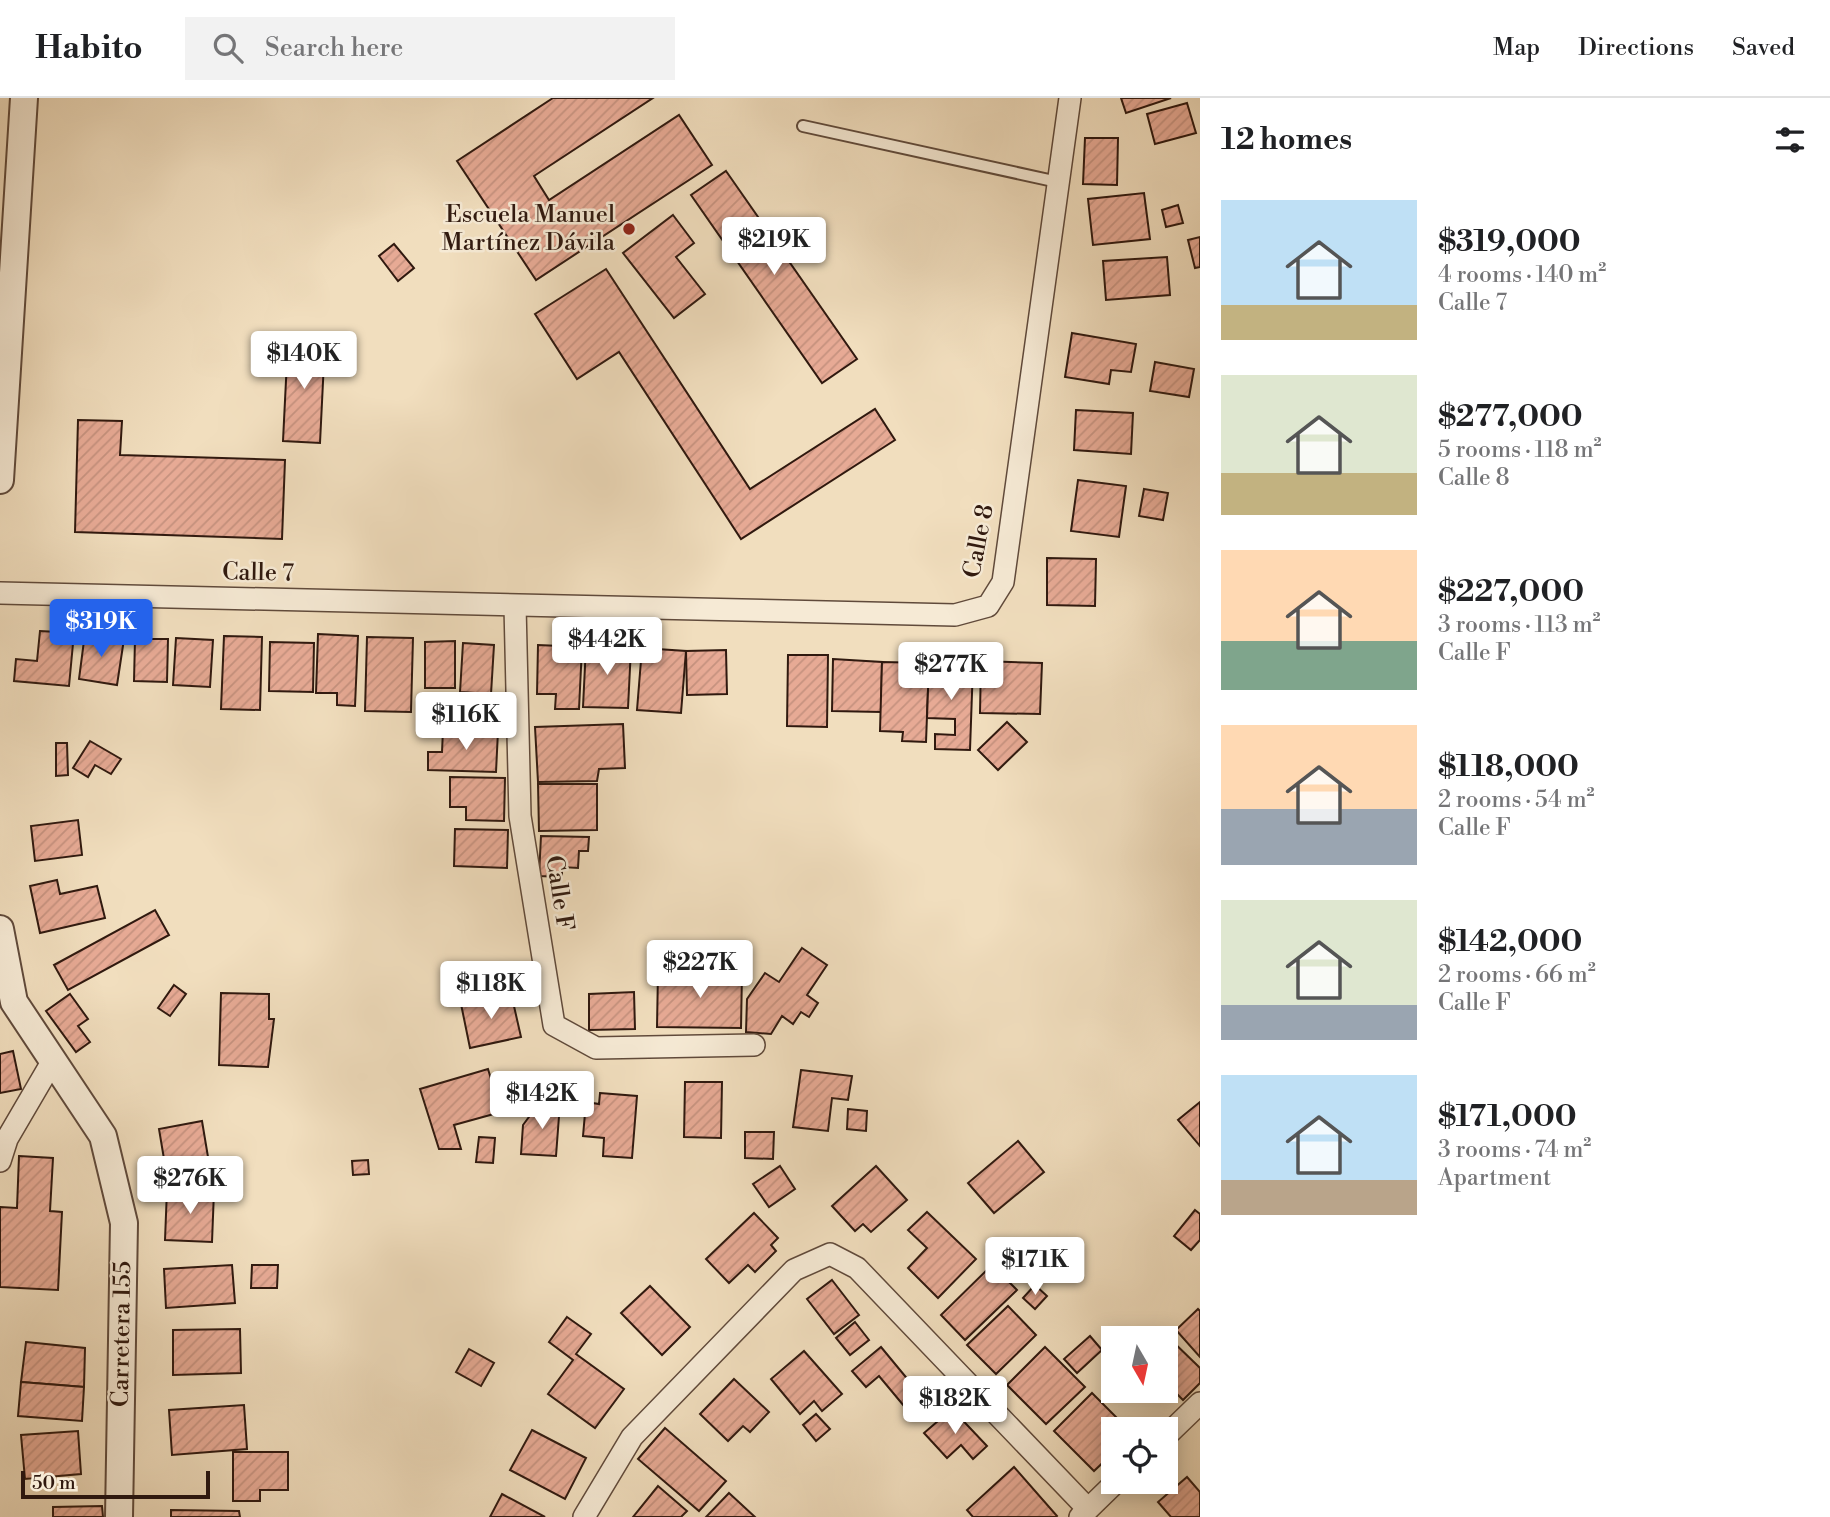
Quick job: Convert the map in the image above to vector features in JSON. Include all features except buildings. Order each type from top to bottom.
[{"type":"street","points":[[0,480],[24,98]]},
{"type":"street","name":"Calle 8","points":[[515,606],[956,615],[988,606],[1003,582],[1070,98]]},
{"type":"street","name":"Calle 7","points":[[0,593],[515,606]]},
{"type":"street","name":"Calle F","points":[[515,606],[520,816],[554,1025],[596,1048],[754,1045]]},
{"type":"street","name":"Carretera 155","points":[[0,929],[14,1002],[103,1136],[124,1223],[119,1517]]},
{"type":"street","points":[[0,1161],[4,1140],[52,1062]]},
{"type":"street","points":[[584,1517],[632,1437],[794,1269],[830,1254],[857,1268],[1084,1513],[1104,1494]]},
{"type":"street","points":[[1178,1424],[1200,1403]]},
{"type":"lane","points":[[803,126],[1059,182]]},
{"type":"place","name":"Escuela Manuel Martínez Dávila","points":[[629,229]]}]
